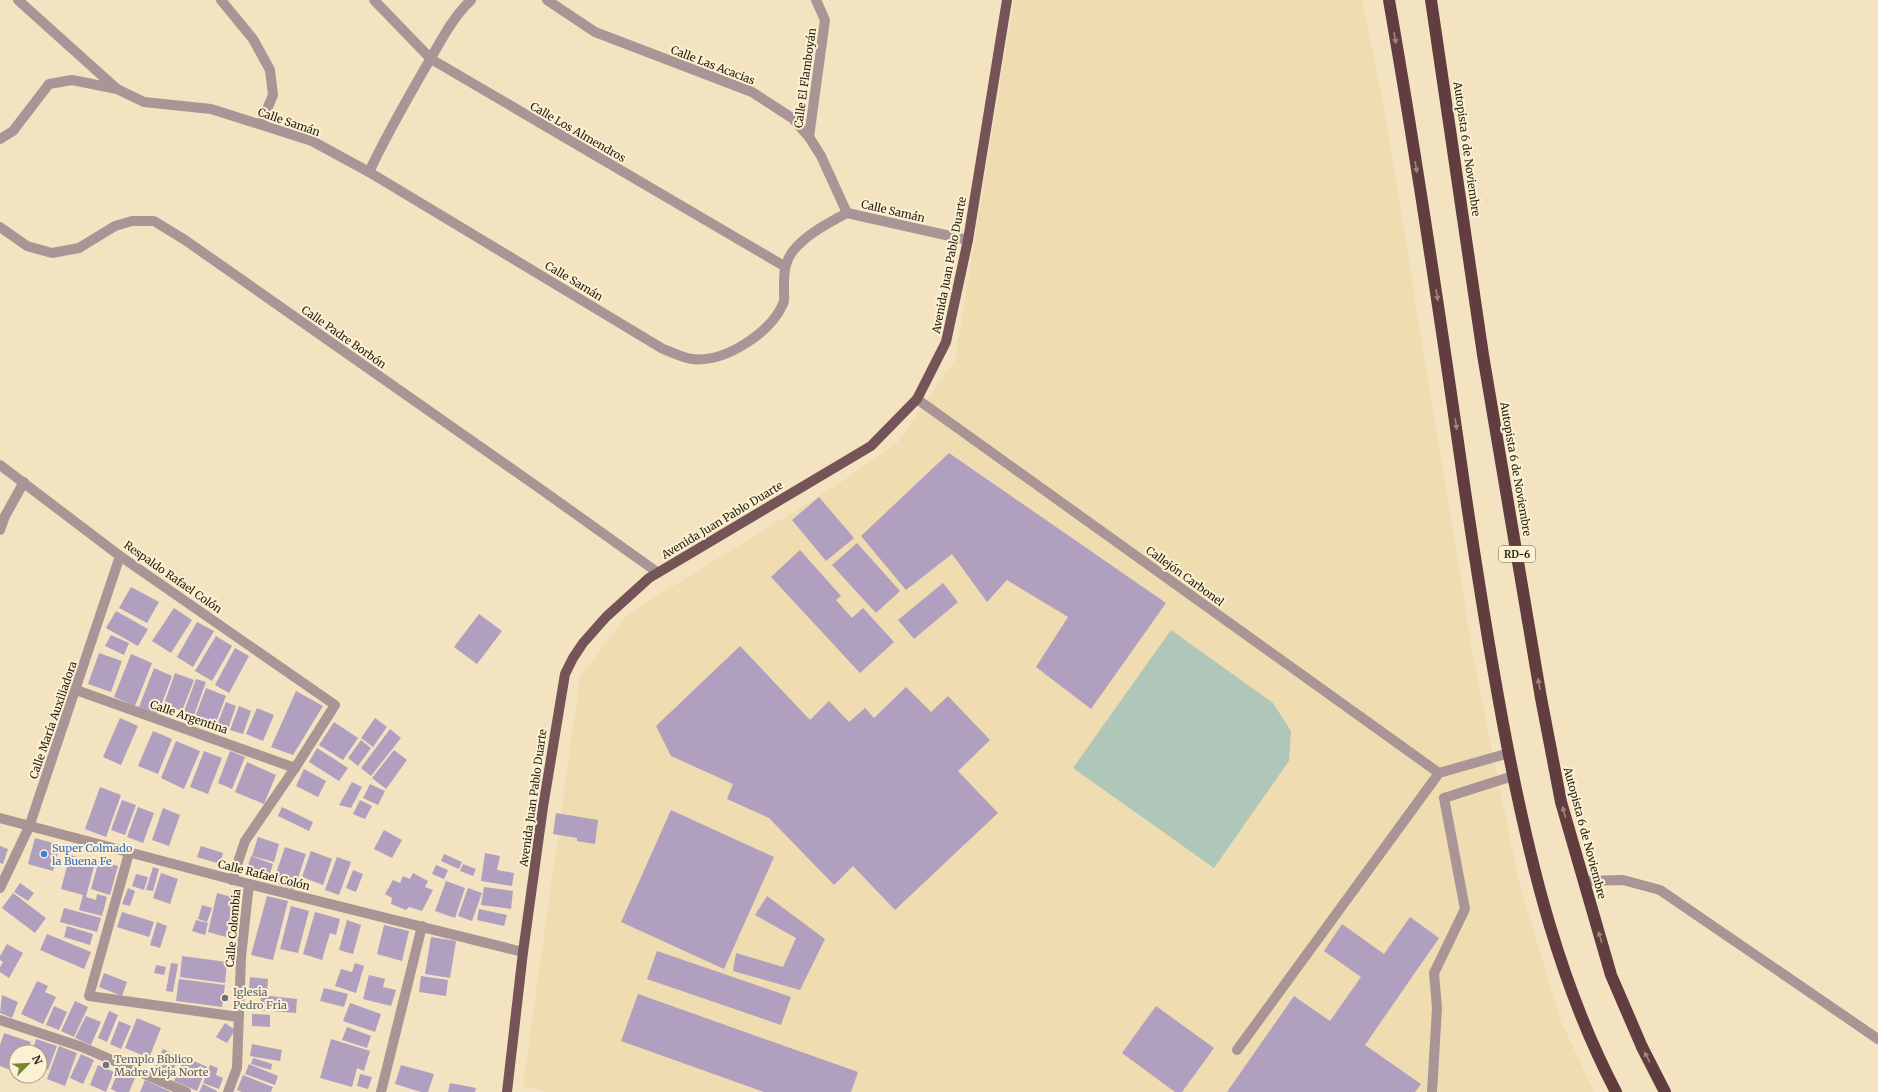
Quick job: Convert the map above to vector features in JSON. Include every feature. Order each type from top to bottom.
[{"type":"highway","points":[[1389,0],[1443,334],[1476,565],[1522,820],[1550,926],[1574,1000],[1616,1092]]},
{"type":"highway","name":"Autopista 6 de Noviembre","points":[[1431,0],[1483,355],[1541,698],[1561,802],[1611,975],[1642,1047],[1665,1092]]},
{"type":"main road","name":"Avenida Juan Pablo Duarte","points":[[507,1092],[523,952],[565,674],[583,643],[606,617],[657,572],[871,446],[917,399],[946,342],[968,240],[1006,0]]},
{"type":"street","points":[[18,0],[118,89]]},
{"type":"street","points":[[221,0],[253,39],[270,70],[273,94],[261,124]]},
{"type":"street","name":"Calle Los Almendros","points":[[374,0],[431,59],[784,266]]},
{"type":"street","points":[[369,172],[390,128],[447,29],[462,9],[472,0]]},
{"type":"street","name":"Calle Las Acacias","points":[[547,0],[595,32],[752,92],[792,118],[809,137],[821,156],[847,213]]},
{"type":"street","name":"Calle El Flamboyán","points":[[809,137],[825,20],[816,0]]},
{"type":"street","points":[[0,138],[13,131],[49,84],[72,80],[118,89]]},
{"type":"street","name":"Calle Samán","points":[[118,89],[144,102],[212,109],[312,141],[369,172],[663,349],[691,359],[708,358],[730,351],[753,340],[772,322],[784,302],[784,266],[793,251],[818,229],[847,213],[968,240]]},
{"type":"street","name":"Calle Padre Borbón","points":[[2,232],[27,246],[52,253],[79,248],[115,226],[132,221],[154,221],[185,240],[657,572]]},
{"type":"street","name":"Callejón Carbonel","points":[[917,399],[1439,773]]},
{"type":"street","name":"Respaldo Rafael Colón","points":[[0,465],[120,556],[335,705]]},
{"type":"street","points":[[0,530],[24,482]]},
{"type":"street","name":"Calle María Auxiliadora","points":[[0,888],[29,827],[120,556]]},
{"type":"street","name":"Calle Argentina","points":[[76,690],[295,768]]},
{"type":"street","name":"Calle Colombia","points":[[232,880],[245,841],[295,768],[335,705]]},
{"type":"street","points":[[1237,1050],[1439,773],[1509,753]]},
{"type":"street","points":[[1432,1092],[1437,1008],[1434,973],[1465,909],[1444,798],[1513,776]]},
{"type":"street","name":"Calle Rafael Colón","points":[[0,818],[29,827],[232,880],[523,952]]},
{"type":"street","points":[[129,853],[89,996],[239,1017]]},
{"type":"street","points":[[1583,881],[1623,880],[1660,890],[1878,1039]]},
{"type":"street","name":"Calle Colombia","points":[[228,1092],[237,1068],[241,957],[249,884]]},
{"type":"street","points":[[381,1092],[422,926]]},
{"type":"street","points":[[0,1020],[82,1047],[186,1092]]},
{"type":"shaded area","points":[[1014,0],[1362,0],[1383,102],[1473,655],[1518,878],[1560,1019],[1594,1092],[545,1092],[523,1086],[580,677],[628,614],[837,485],[898,442],[955,360]]},
{"type":"green space","points":[[1171,630],[1273,703],[1291,731],[1289,761],[1214,868],[1073,768]]},
{"type":"building","points":[[949,453],[1166,603],[1091,709],[1036,667],[1068,617],[1007,580],[987,602],[952,554],[906,590],[861,536]]},
{"type":"building","points":[[819,497],[854,538],[826,561],[792,520]]},
{"type":"building","points":[[857,543],[900,591],[876,613],[832,565]]},
{"type":"building","points":[[800,550],[841,596],[836,600],[852,618],[863,608],[894,642],[860,673],[771,577]]},
{"type":"building","points":[[943,583],[958,602],[914,639],[898,620]]},
{"type":"building","points":[[131,587],[159,602],[147,623],[119,608]]},
{"type":"building","points":[[174,608],[192,620],[171,653],[152,641]]},
{"type":"building","points":[[116,611],[148,629],[138,646],[106,628]]},
{"type":"building","points":[[479,614],[502,631],[477,664],[454,647]]},
{"type":"building","points":[[197,622],[214,631],[193,667],[177,657]]},
{"type":"building","points":[[111,635],[129,643],[124,655],[105,646]]},
{"type":"building","points":[[216,636],[232,646],[212,681],[195,671]]},
{"type":"building","points":[[740,646],[810,720],[829,701],[849,722],[865,708],[874,718],[906,687],[931,712],[948,696],[990,740],[958,771],[998,813],[895,910],[853,866],[834,885],[769,818],[727,799],[733,784],[671,756],[656,726]]},
{"type":"building","points":[[235,648],[249,656],[229,693],[215,685]]},
{"type":"building","points":[[99,653],[122,661],[111,692],[88,684]]},
{"type":"building","points":[[131,654],[152,663],[135,706],[114,697]]},
{"type":"building","points":[[154,668],[172,676],[158,714],[139,707]]},
{"type":"building","points":[[175,673],[194,680],[182,711],[164,704]]},
{"type":"building","points":[[196,679],[206,682],[193,718],[183,714]]},
{"type":"building","points":[[206,688],[226,696],[215,725],[195,717]]},
{"type":"building","points":[[296,691],[323,706],[293,755],[271,747]]},
{"type":"building","points":[[226,702],[236,706],[228,729],[217,725]]},
{"type":"building","points":[[239,706],[251,711],[243,734],[230,730]]},
{"type":"building","points":[[257,708],[274,715],[263,741],[246,734]]},
{"type":"building","points":[[120,718],[138,726],[121,765],[103,757]]},
{"type":"building","points":[[375,718],[387,727],[373,747],[361,738]]},
{"type":"building","points":[[334,722],[358,738],[343,760],[319,745]]},
{"type":"building","points":[[390,729],[401,738],[371,776],[361,768]]},
{"type":"building","points":[[153,731],[172,739],[158,774],[138,766]]},
{"type":"building","points":[[361,740],[371,748],[358,766],[348,758]]},
{"type":"building","points":[[176,741],[200,751],[184,789],[161,778]]},
{"type":"building","points":[[317,748],[348,768],[339,781],[309,762]]},
{"type":"building","points":[[394,750],[407,760],[386,789],[372,778]]},
{"type":"building","points":[[204,751],[222,758],[208,794],[190,787]]},
{"type":"building","points":[[230,751],[245,757],[232,789],[218,783]]},
{"type":"building","points":[[247,762],[276,775],[264,804],[235,792]]},
{"type":"building","points":[[304,769],[326,781],[318,797],[296,786]]},
{"type":"building","points":[[352,782],[362,787],[351,808],[339,805]]},
{"type":"building","points":[[370,784],[385,791],[378,805],[363,798]]},
{"type":"building","points":[[100,787],[121,795],[106,837],[85,829]]},
{"type":"building","points":[[122,800],[136,805],[125,835],[111,830]]},
{"type":"building","points":[[360,800],[372,806],[365,819],[353,814]]},
{"type":"building","points":[[138,807],[154,813],[143,843],[127,837]]},
{"type":"building","points":[[282,807],[313,822],[309,831],[278,816]]},
{"type":"building","points":[[163,808],[180,815],[169,846],[152,840]]},
{"type":"building","points":[[671,810],[774,857],[724,969],[621,922]]},
{"type":"building","points":[[556,813],[598,820],[595,844],[577,841],[577,838],[553,834]]},
{"type":"building","points":[[384,830],[402,840],[392,858],[374,849]]},
{"type":"building","points":[[258,837],[279,844],[274,862],[252,856]]},
{"type":"building","name":"Super Colmado la Buena Fe","points":[[35,838],[60,845],[53,871],[28,864]]},
{"type":"building","points":[[0,846],[8,849],[3,864],[0,863]]},
{"type":"building","points":[[201,846],[223,853],[220,864],[197,857]]},
{"type":"building","points":[[285,847],[306,854],[294,890],[273,882]]},
{"type":"building","points":[[311,851],[332,859],[323,885],[302,877]]},
{"type":"building","points":[[485,853],[500,856],[497,870],[514,873],[512,886],[481,881]]},
{"type":"building","points":[[444,854],[462,862],[459,869],[441,861]]},
{"type":"building","points":[[70,855],[95,862],[86,897],[96,900],[97,894],[107,897],[102,916],[79,910],[83,895],[61,889]]},
{"type":"building","points":[[251,856],[273,864],[268,879],[246,872]]},
{"type":"building","points":[[337,857],[351,862],[339,895],[325,890]]},
{"type":"building","points":[[99,860],[118,866],[110,895],[91,889]]},
{"type":"building","points":[[463,864],[476,869],[473,876],[460,871]]},
{"type":"building","points":[[436,865],[448,870],[444,879],[432,874]]},
{"type":"building","points":[[153,867],[159,869],[153,891],[146,890]]},
{"type":"building","points":[[353,870],[363,874],[356,892],[346,888]]},
{"type":"building","points":[[161,873],[178,879],[170,904],[153,898]]},
{"type":"building","points":[[413,873],[428,881],[425,887],[433,890],[422,911],[409,907],[406,910],[391,904],[392,898],[385,894],[393,880],[400,883],[403,876],[410,879]]},
{"type":"building","points":[[136,874],[148,877],[144,890],[132,886]]},
{"type":"building","points":[[446,881],[465,888],[455,918],[435,911]]},
{"type":"building","points":[[20,883],[34,893],[28,901],[14,892]]},
{"type":"building","points":[[484,887],[513,891],[511,909],[481,905]]},
{"type":"building","points":[[128,888],[135,891],[130,906],[122,904]]},
{"type":"building","points":[[468,888],[482,893],[472,921],[458,916]]},
{"type":"building","points":[[13,893],[46,918],[35,933],[2,908]]},
{"type":"building","points":[[217,893],[235,898],[226,937],[208,932]]},
{"type":"building","points":[[267,896],[288,901],[273,960],[251,955]]},
{"type":"building","points":[[767,896],[825,939],[800,990],[733,971],[736,953],[783,967],[796,938],[755,915]]},
{"type":"building","points":[[202,905],[212,908],[207,922],[198,919]]},
{"type":"building","points":[[291,906],[309,911],[298,953],[280,949]]},
{"type":"building","points":[[64,908],[101,918],[97,932],[60,922]]},
{"type":"building","points":[[479,909],[507,915],[504,926],[477,920]]},
{"type":"building","points":[[122,912],[154,922],[149,937],[117,927]]},
{"type":"building","points":[[315,912],[340,919],[336,935],[330,933],[322,960],[303,954]]},
{"type":"building","points":[[1410,917],[1439,938],[1365,1045],[1421,1084],[1415,1092],[1227,1092],[1294,996],[1330,1021],[1361,977],[1324,951],[1342,924],[1384,954]]},
{"type":"building","points":[[196,920],[208,923],[205,935],[192,931]]},
{"type":"building","points":[[347,920],[361,925],[353,954],[339,950]]},
{"type":"building","points":[[157,922],[167,926],[160,948],[150,945]]},
{"type":"building","points":[[384,925],[409,931],[402,961],[377,954]]},
{"type":"building","points":[[67,926],[93,934],[90,945],[64,937]]},
{"type":"building","points":[[47,934],[91,952],[84,969],[40,950]]},
{"type":"building","points":[[431,937],[456,941],[450,978],[425,974]]},
{"type":"building","points":[[7,944],[23,953],[9,978],[0,972],[0,967],[3,962],[0,960],[0,956]]},
{"type":"building","points":[[657,951],[791,997],[781,1025],[647,979]]},
{"type":"building","points":[[182,956],[227,962],[225,983],[180,977]]},
{"type":"building","points":[[171,963],[178,964],[173,992],[166,991]]},
{"type":"building","points":[[355,963],[364,966],[356,993],[335,986],[341,969],[352,972]]},
{"type":"building","points":[[156,965],[166,967],[164,975],[154,973]]},
{"type":"building","points":[[104,973],[127,982],[122,996],[99,987]]},
{"type":"building","points":[[369,975],[385,979],[383,987],[396,990],[391,1006],[363,999]]},
{"type":"building","points":[[421,976],[448,980],[446,996],[419,992]]},
{"type":"building","points":[[250,977],[268,979],[267,993],[249,991]]},
{"type":"building","points":[[179,979],[225,985],[222,1007],[176,1001]]},
{"type":"building","points":[[37,981],[48,986],[45,992],[56,997],[43,1024],[21,1014]]},
{"type":"building","points":[[324,988],[348,994],[344,1007],[320,1001]]},
{"type":"building","points":[[638,994],[858,1072],[851,1092],[764,1092],[621,1041]]},
{"type":"building","points":[[2,995],[18,1002],[12,1018],[0,1013]]},
{"type":"building","points":[[261,995],[297,999],[296,1013],[260,1010]]},
{"type":"building","points":[[75,1001],[88,1007],[74,1037],[61,1031]]},
{"type":"building","points":[[350,1003],[381,1014],[375,1032],[343,1021]]},
{"type":"building","points":[[54,1006],[67,1012],[59,1030],[46,1025]]},
{"type":"building","points":[[1156,1006],[1214,1048],[1182,1092],[1175,1092],[1122,1053]]},
{"type":"building","points":[[109,1011],[118,1015],[107,1042],[98,1038]]},
{"type":"building","points":[[252,1014],[270,1015],[270,1027],[252,1026]]},
{"type":"building","points":[[86,1016],[101,1022],[91,1045],[75,1038]]},
{"type":"building","points":[[137,1018],[161,1028],[149,1058],[125,1048]]},
{"type":"building","points":[[119,1021],[131,1026],[121,1049],[110,1044]]},
{"type":"building","points":[[225,1023],[235,1030],[227,1043],[216,1037]]},
{"type":"building","points":[[347,1027],[371,1036],[367,1048],[342,1040]]},
{"type":"building","points":[[4,1033],[31,1042],[30,1044],[8,1044],[8,1069],[0,1066],[0,1045]]},
{"type":"building","points":[[36,1039],[57,1046],[48,1070],[48,1044],[34,1044]]},
{"type":"building","points":[[331,1039],[370,1051],[364,1071],[357,1068],[352,1087],[320,1078]]},
{"type":"building","points":[[252,1044],[282,1050],[280,1061],[250,1056]]},
{"type":"building","points":[[59,1046],[77,1053],[65,1086],[48,1079]]},
{"type":"building","points":[[163,1049],[179,1057],[169,1079],[153,1072]]},
{"type":"building","points":[[81,1054],[94,1060],[83,1084],[70,1078]]},
{"type":"building","points":[[185,1057],[207,1067],[197,1091],[174,1081]]},
{"type":"building","points":[[253,1058],[272,1064],[271,1070],[251,1064]]},
{"type":"building","points":[[249,1064],[278,1076],[275,1085],[245,1074]]},
{"type":"building","points":[[98,1065],[114,1072],[106,1092],[90,1085]]},
{"type":"building","points":[[210,1065],[218,1068],[216,1075],[223,1078],[219,1089],[203,1083]]},
{"type":"building","points":[[401,1065],[434,1074],[428,1092],[421,1092],[395,1084]]},
{"type":"building","points":[[119,1069],[136,1076],[129,1092],[117,1092],[111,1089]]},
{"type":"building","points":[[360,1074],[372,1077],[368,1089],[357,1086]]},
{"type":"building","points":[[243,1075],[273,1087],[271,1092],[242,1092],[237,1090]]},
{"type":"building","points":[[145,1080],[171,1092],[140,1092]]},
{"type":"building","points":[[450,1083],[476,1088],[475,1092],[448,1092]]},
{"type":"building","points":[[203,1084],[217,1091],[217,1092],[199,1092]]},
{"type":"place","name":"Super Colmado la Buena Fe","points":[[44,854]]},
{"type":"place","name":"Iglesia Pedro Fria","points":[[225,998]]},
{"type":"place","name":"Templo Bíblico Madre Vieja Norte","points":[[106,1065]]}]
